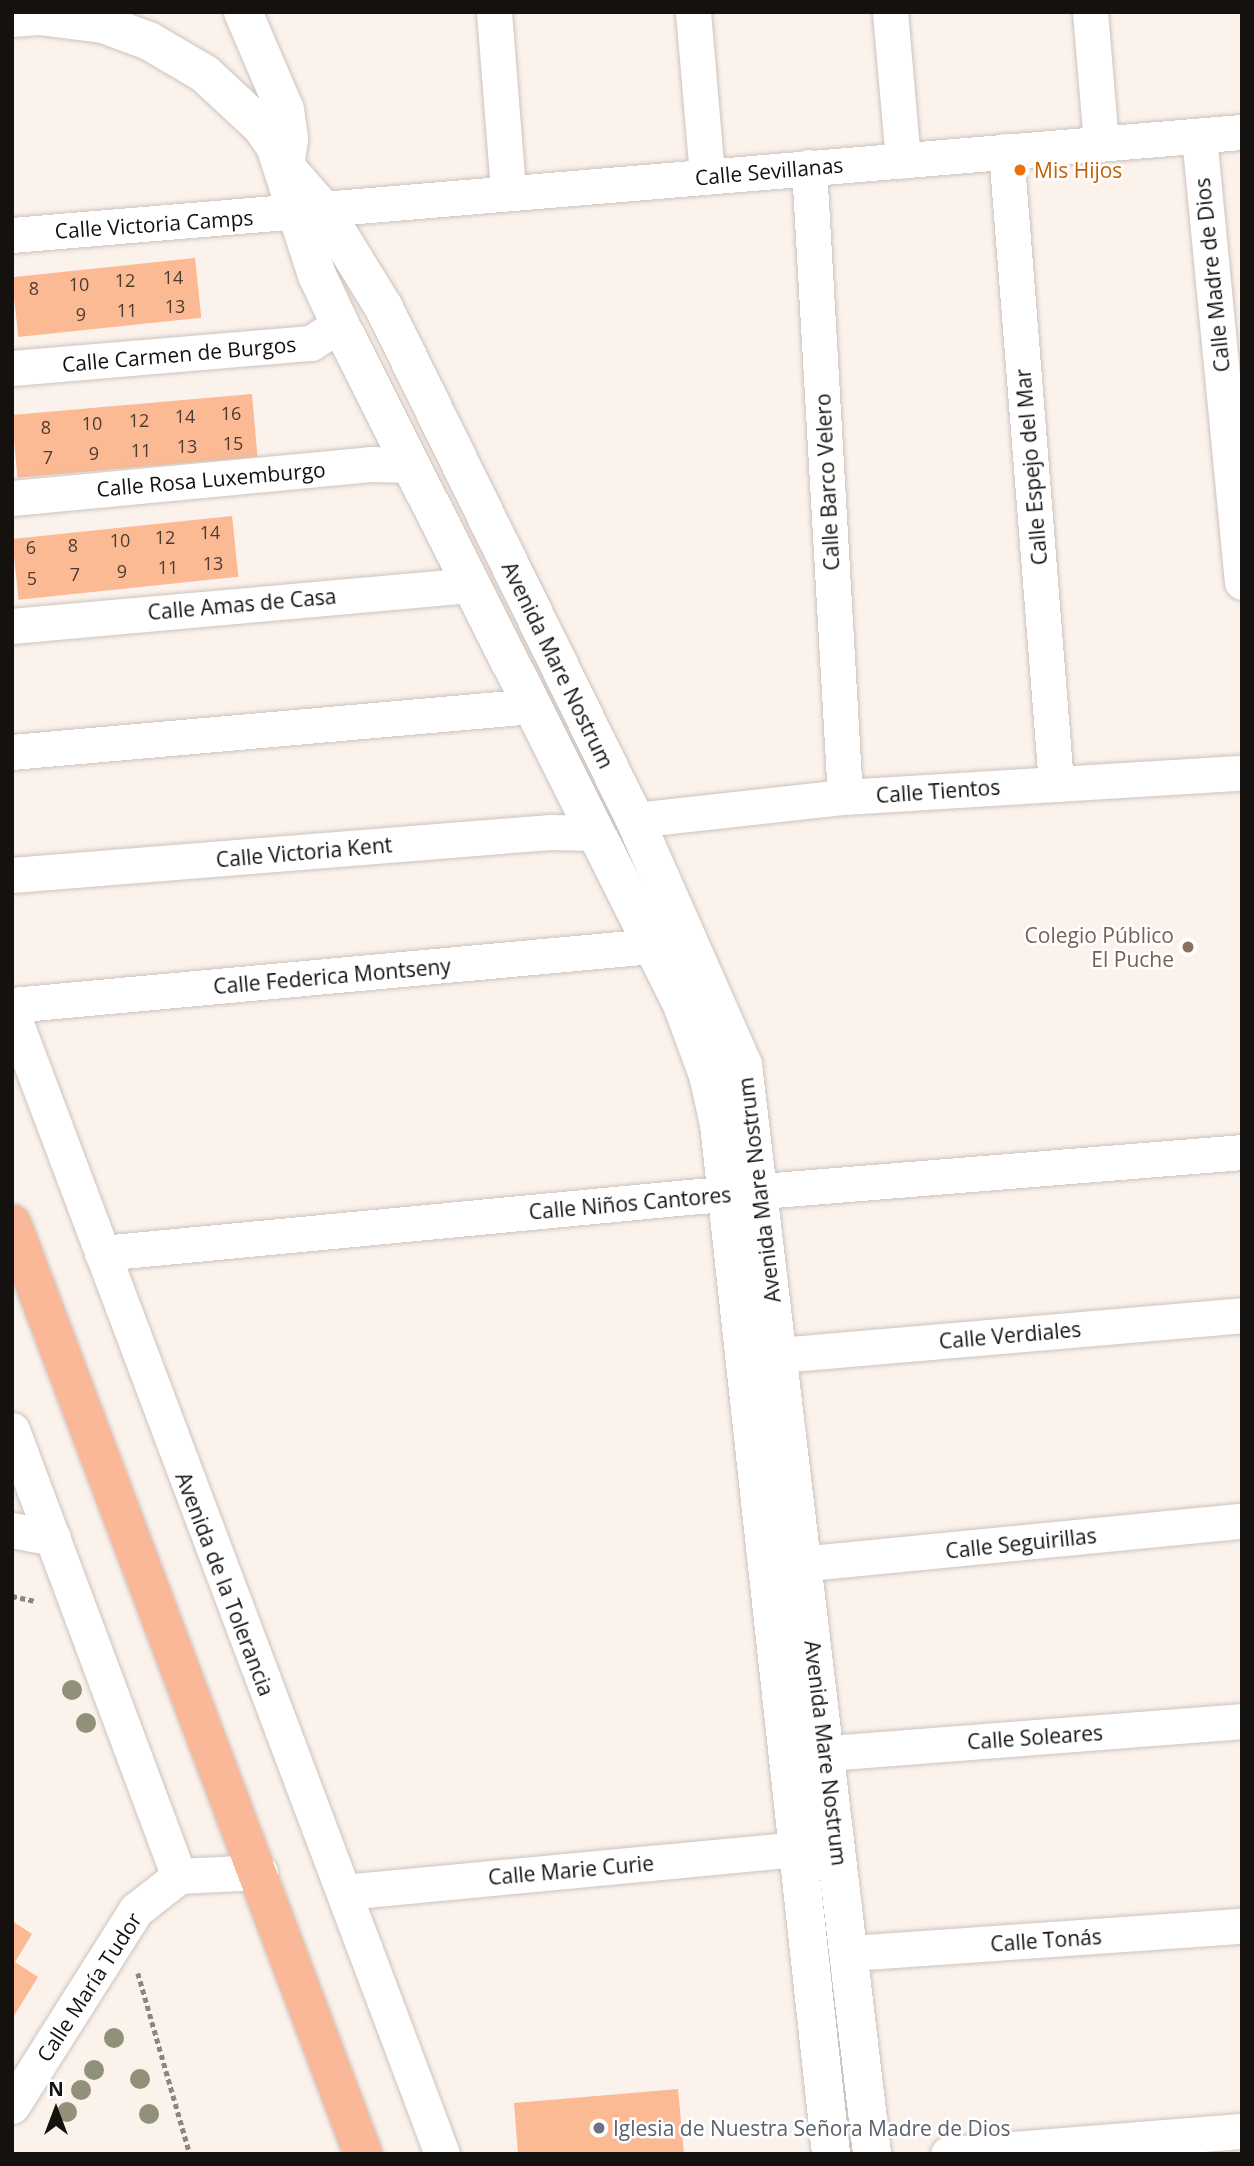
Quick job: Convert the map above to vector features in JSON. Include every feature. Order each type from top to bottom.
[{"type":"main road","points":[[12,1224],[260,1872],[363,2154]]},
{"type":"street","points":[[243,12],[273,74],[285,110],[289,139],[285,166]]},
{"type":"street","points":[[494,12],[508,191]]},
{"type":"street","points":[[693,12],[707,176]]},
{"type":"street","points":[[890,12],[903,160]]},
{"type":"street","points":[[1090,12],[1101,144]]},
{"type":"street","name":"Avenida Mare Nostrum","points":[[28,15],[113,27],[178,56],[205,74],[261,126],[310,213],[384,308],[635,820],[743,1065],[744,1193],[797,1849],[831,2154]]},
{"type":"street","name":"Calle Sevillanas","points":[[310,213],[508,191],[1242,132]]},
{"type":"street","name":"Calle Madre de Dios","points":[[1199,136],[1242,582]]},
{"type":"street","name":"Calle Espejo del Mar","points":[[1006,151],[1056,784]]},
{"type":"street","name":"Calle Barco Velero","points":[[809,167],[845,797]]},
{"type":"street","name":"Avenida Mare Nostrum","points":[[310,213],[340,324],[681,1002],[708,1075],[744,1193],[779,1355],[800,1564],[828,1753],[872,2154]]},
{"type":"street","name":"Calle Victoria Camps","points":[[12,235],[310,213]]},
{"type":"street","name":"Calle Carmen de Burgos","points":[[12,368],[311,343],[340,324]]},
{"type":"street","name":"Calle Rosa Luxemburgo","points":[[12,498],[370,464],[410,465]]},
{"type":"street","name":"Calle Amas de Casa","points":[[12,626],[472,585]]},
{"type":"street","points":[[12,752],[533,706]]},
{"type":"street","name":"Calle Tientos","points":[[635,820],[845,797],[1242,774]]},
{"type":"street","name":"Calle Victoria Kent","points":[[12,875],[550,832],[596,833]]},
{"type":"street","name":"Calle Federica Montseny","points":[[12,1005],[652,946]]},
{"type":"street","name":"Avenida de la Tolerancia","points":[[12,1013],[442,2154]]},
{"type":"street","name":"Calle Niños Cantores","points":[[102,1253],[744,1193],[1242,1152]]},
{"type":"street","name":"Calle Verdiales","points":[[779,1355],[1242,1315]]},
{"type":"street","points":[[12,1430],[179,1875],[260,1872]]},
{"type":"street","name":"Calle Seguirillas","points":[[800,1564],[1242,1521]]},
{"type":"street","points":[[12,1530],[53,1538]]},
{"type":"street","name":"Calle Soleares","points":[[828,1753],[1242,1721]]},
{"type":"street","name":"Calle Marie Curie","points":[[344,1892],[797,1849]]},
{"type":"street","name":"Calle María Tudor","points":[[12,2106],[136,1910],[179,1875]]},
{"type":"street","name":"Calle Tonás","points":[[851,1953],[1242,1926]]},
{"type":"street","points":[[948,2154],[1242,2131]]},
{"type":"path","points":[[135,1965],[190,2154]]},
{"type":"building","points":[[195,258],[201,318],[18,337],[12,277]]},
{"type":"building","points":[[252,394],[257,457],[17,478],[12,415]]},
{"type":"building","points":[[232,516],[238,577],[19,600],[12,539]]},
{"type":"building","points":[[12,1921],[32,1934],[15,1962],[38,1977],[12,2019]]},
{"type":"building","name":"Iglesia de Nuestra Señora Madre de Dios","points":[[678,2089],[684,2154],[518,2154],[514,2103]]},
{"type":"place","name":"Mis Hijos","points":[[1020,170]]},
{"type":"place","name":"Colegio Público El Puche","points":[[1188,947]]},
{"type":"place","name":"Iglesia de Nuestra Señora Madre de Dios","points":[[599,2128]]}]
